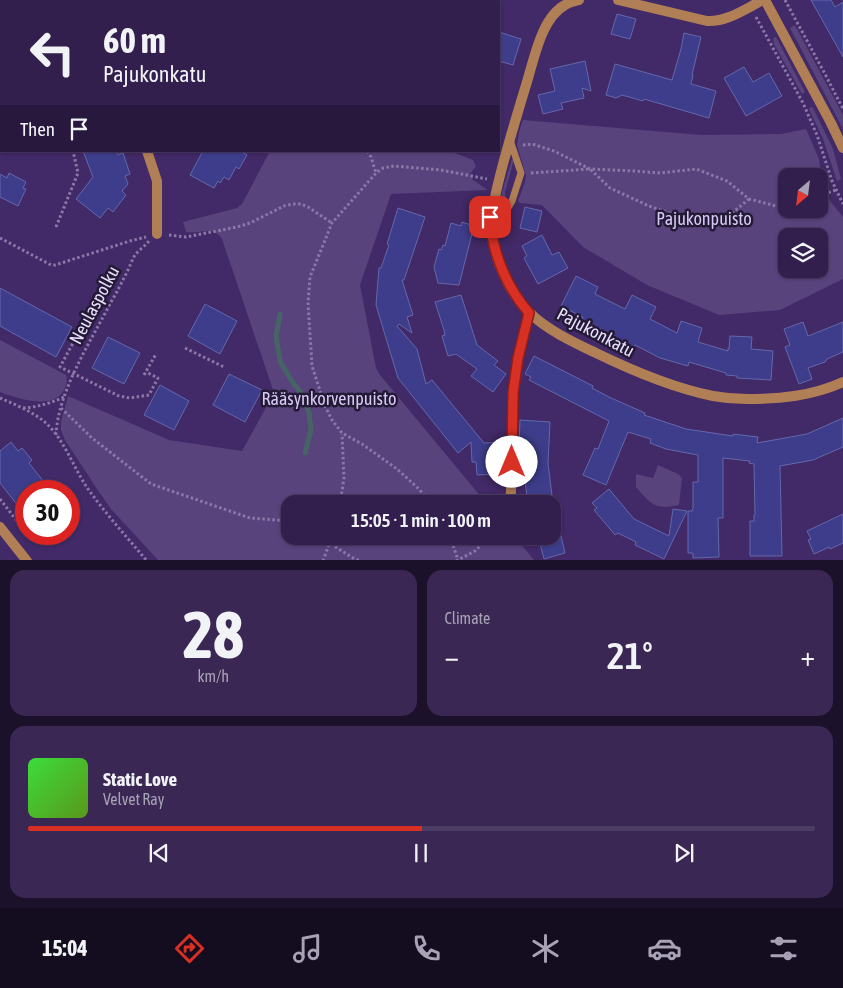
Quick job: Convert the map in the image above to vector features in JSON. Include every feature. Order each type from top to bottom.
[{"type":"street","name":"Pajukonkatu","points":[[579,0],[563,6],[545,26],[498,182],[490,217],[490,227],[498,260],[503,273],[520,302],[529,313],[559,334],[618,364],[682,388],[715,396],[736,399],[758,399],[800,396],[843,382]]},
{"type":"street","points":[[618,0],[706,21],[724,19],[764,0],[843,148]]},
{"type":"street","points":[[147,152],[157,181],[157,234]]},
{"type":"street","points":[[511,495],[513,393],[518,358],[529,313]]},
{"type":"street","points":[[0,527],[27,560]]},
{"type":"lane","points":[[492,235],[512,201],[521,173],[511,143]]},
{"type":"path","points":[[785,0],[843,109]]},
{"type":"path","points":[[750,7],[803,103],[843,204]]},
{"type":"path","points":[[511,143],[532,144],[554,151],[590,169],[610,188],[649,206],[675,215],[704,219],[732,214],[749,199]]},
{"type":"path","points":[[56,227],[78,173],[73,152]]},
{"type":"path","points":[[368,152],[376,173]]},
{"type":"path","points":[[424,495],[397,470],[362,444],[342,433],[324,406],[312,366],[308,302],[310,277],[332,222],[376,173],[383,168],[394,166],[440,170],[498,182]]},
{"type":"path","points":[[521,173],[590,169],[660,173],[696,169],[727,181],[749,199],[778,206]]},
{"type":"path","points":[[828,193],[836,190]]},
{"type":"path","points":[[0,238],[51,265],[55,265],[157,234],[186,237],[229,229],[250,223],[284,206],[293,204],[301,204],[308,207],[332,222]]},
{"type":"path","name":"Neulaspolku","points":[[56,435],[61,408],[74,374],[132,260],[137,252],[157,234]]},
{"type":"path","points":[[87,312],[80,330],[60,367],[119,396],[130,398],[149,395],[158,378],[145,374],[156,354]]},
{"type":"path","points":[[185,348],[224,368]]},
{"type":"path","points":[[23,408],[40,406],[65,396]]},
{"type":"path","points":[[0,398],[23,408],[42,420],[56,435],[74,467],[97,501],[147,560]]},
{"type":"path","points":[[61,408],[92,438],[151,484],[250,518],[281,520]]},
{"type":"path","points":[[341,495],[344,478],[342,433]]},
{"type":"path","points":[[0,500],[15,518]]},
{"type":"path","points":[[323,560],[329,545]]},
{"type":"path","points":[[333,545],[352,558],[361,560]]},
{"type":"path","points":[[453,545],[458,560],[475,551],[481,545]]},
{"type":"green space","points":[[793,26],[797,29],[843,115],[843,129],[790,28]]},
{"type":"green space","points":[[775,37],[805,92],[802,94],[774,44],[773,39]]},
{"type":"green space","points":[[811,107],[833,149],[841,179],[837,181],[823,139],[809,109]]},
{"type":"green space","name":"Pajukonpuisto","points":[[523,120],[701,135],[781,134],[806,129],[819,159],[820,168],[778,168],[778,218],[828,218],[828,198],[843,217],[843,279],[780,310],[719,315],[647,285],[583,247],[542,205],[520,203],[518,201],[526,176],[517,145]]},
{"type":"green space","name":"Rääsynkorvenpuisto","points":[[269,152],[453,152],[473,160],[476,166],[470,174],[473,180],[488,190],[391,194],[360,285],[376,368],[480,495],[281,495],[281,545],[522,545],[534,560],[158,560],[111,509],[65,440],[61,430],[61,422],[68,396],[169,440],[242,451],[274,393],[222,239],[215,232],[211,231],[186,232],[183,222],[237,208],[242,204]]},
{"type":"green space","points":[[512,159],[513,163],[505,192],[506,204],[498,217],[501,196]]},
{"type":"green space","points":[[0,340],[66,375],[66,385],[59,396],[52,400],[34,401],[24,400],[0,392]]},
{"type":"green space","points":[[658,465],[678,474],[682,478],[679,505],[665,507],[654,505],[636,487],[636,474],[653,478]]},
{"type":"building","points":[[811,0],[831,0],[835,7],[843,2],[843,57]]},
{"type":"building","points":[[617,14],[636,19],[630,39],[611,34]]},
{"type":"building","points":[[500,32],[521,39],[513,65],[500,61]]},
{"type":"building","points":[[684,33],[701,37],[691,84],[716,91],[709,118],[644,99],[643,101],[622,95],[616,98],[606,95],[615,64],[672,80]]},
{"type":"building","points":[[585,61],[591,91],[582,88],[584,98],[561,103],[563,109],[543,114],[538,95],[555,91],[550,69]]},
{"type":"building","points":[[744,67],[753,82],[769,73],[782,96],[746,116],[724,78]]},
{"type":"building","points":[[83,152],[116,152],[118,155],[123,153],[130,174],[125,176],[128,184],[122,191],[126,195],[113,212],[108,208],[100,218],[76,199],[93,177]]},
{"type":"building","points":[[202,152],[242,152],[247,155],[239,169],[236,167],[229,180],[224,177],[220,183],[218,181],[214,188],[190,175]]},
{"type":"building","points":[[9,173],[26,182],[23,188],[26,189],[18,206],[0,197],[0,174],[7,178]]},
{"type":"building","points":[[525,207],[542,211],[537,232],[520,228]]},
{"type":"building","points":[[398,208],[425,217],[404,280],[402,280],[413,315],[407,317],[412,333],[399,324],[397,326],[417,349],[426,384],[432,380],[484,443],[505,442],[504,474],[477,475],[476,462],[472,462],[471,442],[458,453],[398,378],[376,305],[379,268],[381,268],[389,245],[387,244]]},
{"type":"building","points":[[462,222],[474,226],[459,285],[438,283],[434,267],[439,249],[441,250],[443,245],[445,246],[451,223],[461,226]]},
{"type":"building","points":[[542,235],[552,255],[559,252],[568,268],[538,284],[524,258],[527,256],[522,246]]},
{"type":"building","points":[[576,276],[598,287],[595,294],[625,309],[632,295],[656,307],[650,319],[677,333],[681,321],[702,328],[698,342],[728,351],[730,336],[752,337],[751,349],[773,351],[771,380],[737,378],[737,376],[726,375],[726,373],[689,362],[688,366],[660,358],[582,320],[583,317],[561,306]]},
{"type":"building","points":[[0,288],[72,327],[56,357],[0,326]]},
{"type":"building","points":[[461,295],[477,345],[498,361],[494,365],[506,374],[493,392],[471,376],[477,369],[456,354],[448,356],[442,336],[445,335],[444,330],[435,302]]},
{"type":"building","points":[[205,304],[237,321],[220,354],[188,336]]},
{"type":"building","points":[[803,322],[808,336],[843,322],[843,352],[827,359],[825,362],[808,368],[812,379],[799,384],[785,347],[790,345],[784,329]]},
{"type":"building","points":[[108,337],[140,353],[124,384],[92,368]]},
{"type":"building","points":[[534,356],[593,386],[592,388],[609,397],[645,413],[644,415],[686,429],[733,436],[733,434],[758,437],[757,443],[807,434],[843,418],[843,447],[813,460],[780,466],[782,556],[750,556],[750,521],[754,521],[755,515],[754,464],[749,463],[750,461],[723,458],[723,518],[718,518],[719,557],[693,558],[693,553],[688,553],[688,511],[692,511],[693,508],[693,482],[698,482],[698,455],[666,449],[650,443],[651,439],[628,432],[606,485],[583,475],[595,448],[598,449],[609,421],[529,380],[531,377],[525,374]]},
{"type":"building","points":[[229,374],[262,390],[245,422],[213,405]]},
{"type":"building","points":[[160,385],[189,401],[174,430],[144,415]]},
{"type":"building","points":[[520,420],[550,422],[548,463],[552,495],[527,495],[524,473],[518,474]]},
{"type":"building","points":[[11,442],[18,451],[22,448],[32,460],[29,463],[42,480],[15,480],[15,502],[0,483],[0,451]]},
{"type":"building","points":[[609,489],[634,519],[669,536],[673,509],[687,511],[664,559],[635,545],[636,542],[618,533],[615,535],[594,510],[597,508],[592,503]]},
{"type":"building","points":[[843,514],[843,543],[814,554],[808,540],[811,539],[807,531]]},
{"type":"building","points":[[561,536],[565,553],[544,559],[540,545],[561,545]]},
{"type":"waterway","points":[[280,314],[276,336],[280,361],[302,394],[309,413],[311,430],[305,453]]},
{"type":"route","points":[[490,217],[494,245],[503,273],[512,290],[529,313],[518,358],[513,393],[512,462]]}]
